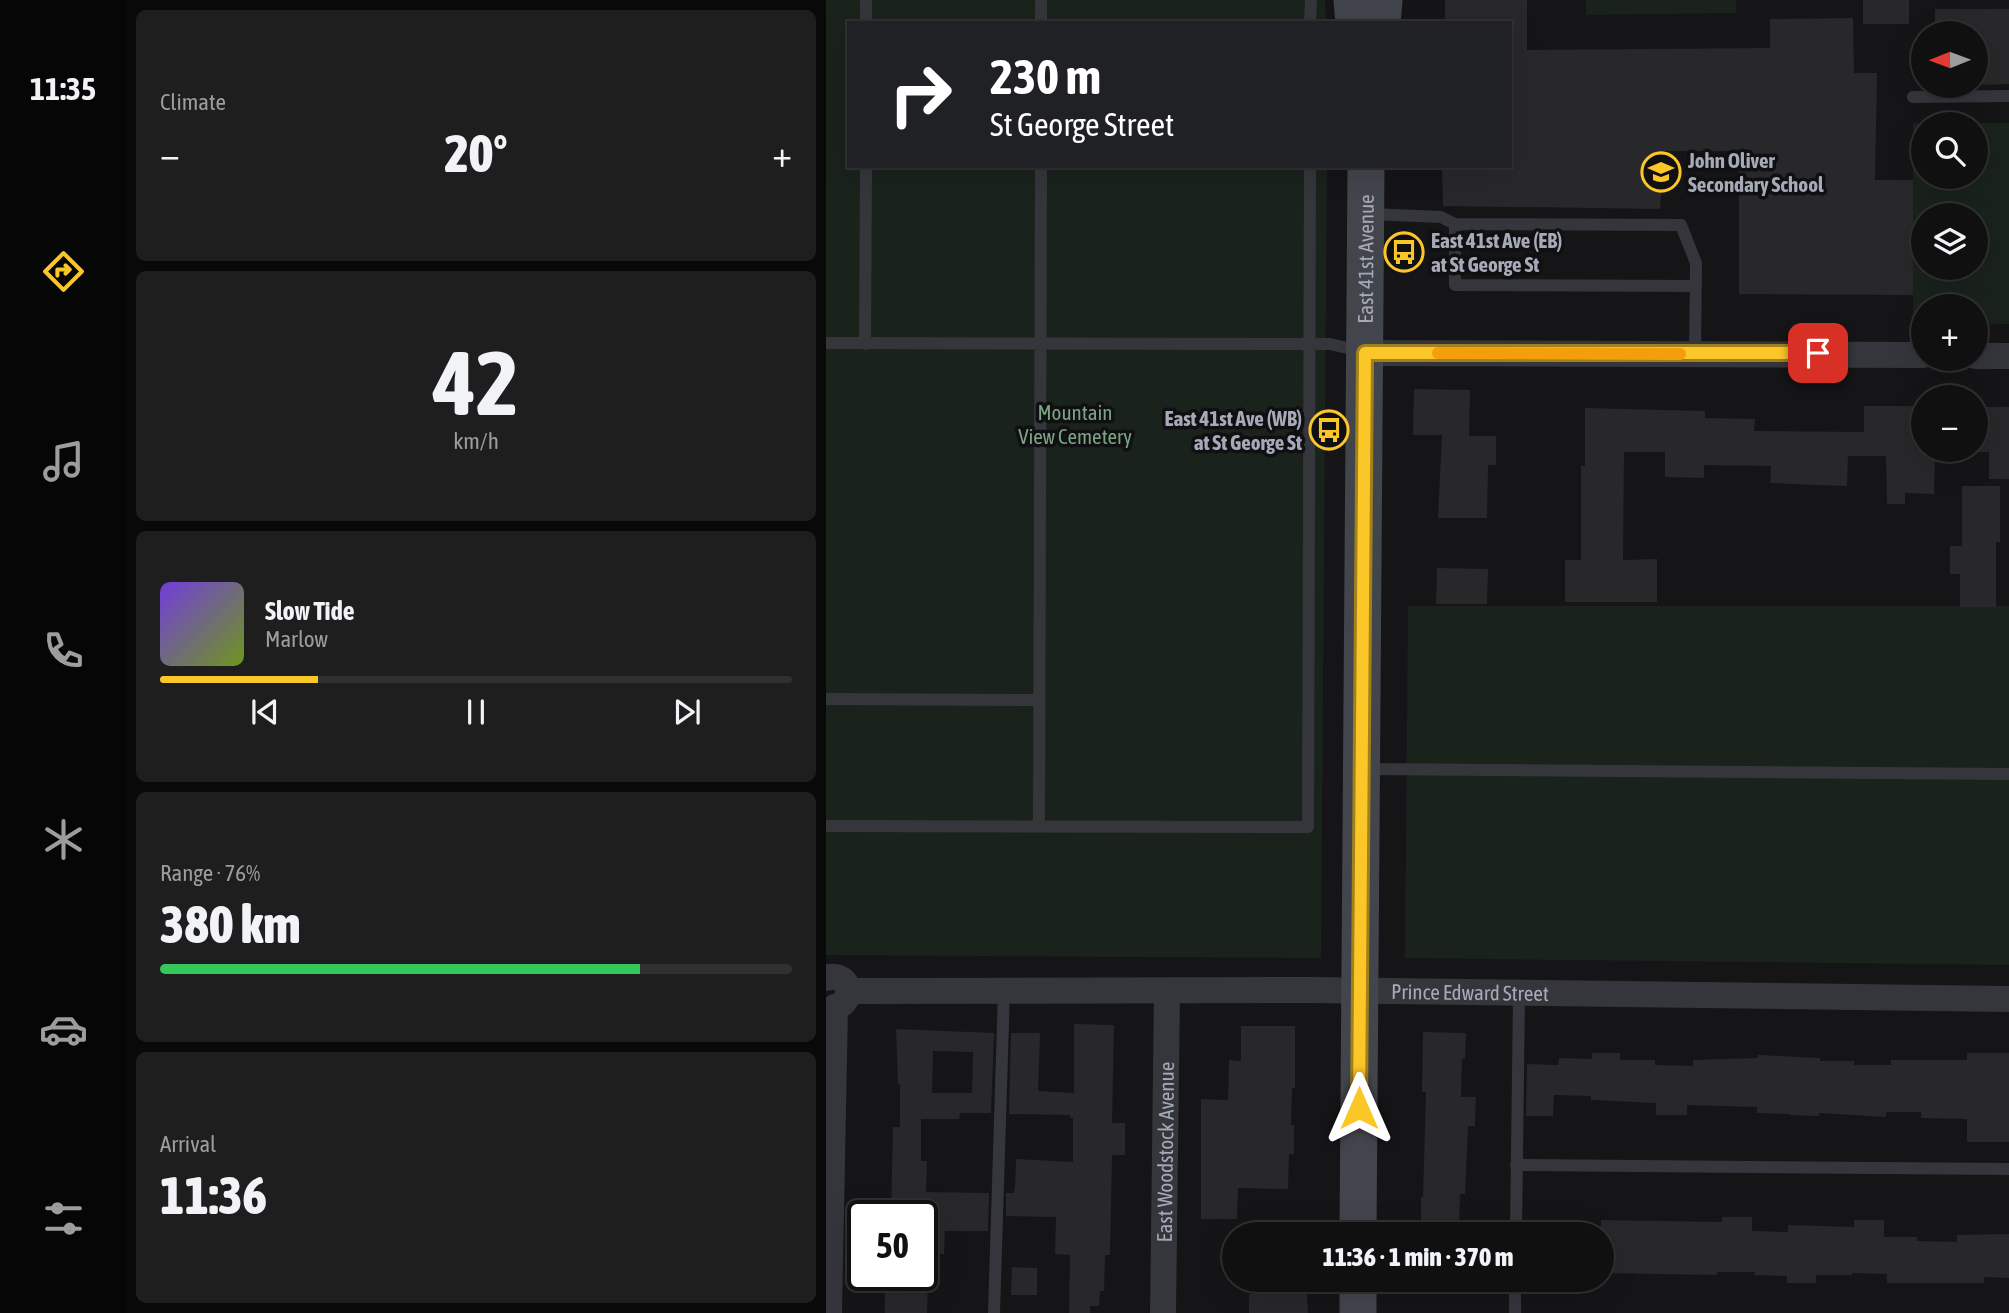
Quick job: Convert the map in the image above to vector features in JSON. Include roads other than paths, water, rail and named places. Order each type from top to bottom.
[{"type":"main road","points":[[1352,0],[1354,21]]},
{"type":"main road","points":[[1382,21],[1384,0]]},
{"type":"main road","name":"East 41st Avenue","points":[[1358,1222],[1366,168]]},
{"type":"main road","points":[[1358,1292],[1358,1313]]},
{"type":"street","points":[[1365,353],[1911,355]]},
{"type":"street","points":[[1988,356],[2009,356]]},
{"type":"street","points":[[826,978],[841,978],[837,1001],[830,1313]]},
{"type":"street","name":"Prince Edward Street","points":[[837,1001],[1004,991],[1360,990],[2009,999]]},
{"type":"street","name":"East Woodstock Avenue","points":[[1163,1313],[1167,991]]},
{"type":"lane","points":[[866,0],[866,21]]},
{"type":"lane","points":[[1041,0],[1041,21]]},
{"type":"lane","points":[[1310,21],[1311,0]]},
{"type":"lane","points":[[1988,96],[2009,96]]},
{"type":"lane","points":[[865,344],[866,168]]},
{"type":"lane","points":[[1039,826],[1041,168]]},
{"type":"lane","points":[[826,826],[1308,827],[1310,168]]},
{"type":"lane","points":[[1366,215],[1441,217],[1455,223],[1681,225],[1696,263],[1695,354]]},
{"type":"lane","points":[[1455,223],[1455,285],[1696,286]]},
{"type":"lane","points":[[826,343],[1330,344],[1365,353]]},
{"type":"lane","points":[[826,699],[1039,700]]},
{"type":"lane","points":[[1362,769],[2009,774]]},
{"type":"lane","points":[[994,1313],[1004,991]]},
{"type":"lane","points":[[1516,1222],[1518,993]]},
{"type":"lane","points":[[1516,1165],[2009,1169]]},
{"type":"lane","points":[[1515,1292],[1515,1313]]},
{"type":"place","name":"John Oliver Secondary School","points":[[1661,172]]},
{"type":"place","name":"East 41st Ave (EB) at St George St","points":[[1404,252]]},
{"type":"place","name":"East 41st Ave (WB) at St George St","points":[[1329,430]]},
{"type":"park label","name":"Mountain View Cemetery","points":[[1075,424]]}]
